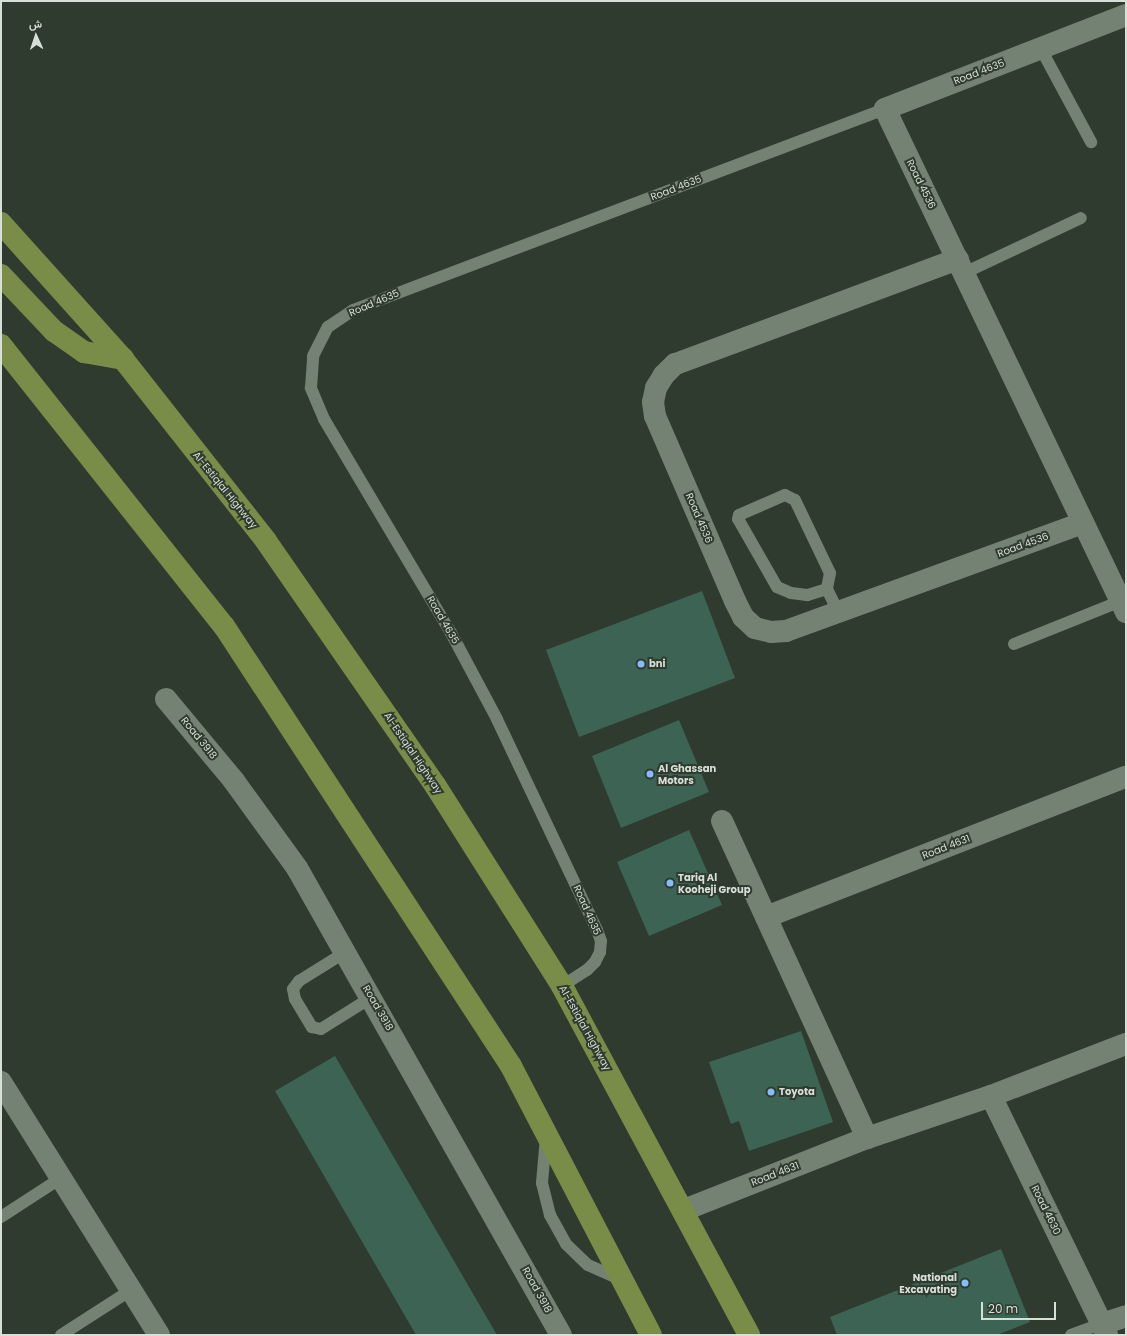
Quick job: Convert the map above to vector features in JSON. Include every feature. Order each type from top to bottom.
[{"type":"main road","name":"Al-Estiqlal Highway","points":[[1,223],[123,359],[266,541],[435,785],[562,986],[750,1335]]},
{"type":"main road","points":[[1,275],[54,331],[84,352],[123,359]]},
{"type":"main road","points":[[1,345],[224,626],[511,1066],[651,1335]]},
{"type":"street","name":"Road 4635","points":[[885,109],[1126,15]]},
{"type":"street","name":"Road 4536","points":[[885,109],[1123,606]]},
{"type":"street","name":"Road 4536","points":[[961,266],[675,364],[664,375],[656,388],[653,402],[655,416],[743,617],[755,628],[771,632],[786,631],[1083,523]]},
{"type":"street","name":"Road 3918","points":[[166,699],[234,781],[297,868],[344,953],[372,997],[561,1335]]},
{"type":"street","name":"Road 4631","points":[[766,916],[1126,776]]},
{"type":"street","points":[[722,821],[867,1138]]},
{"type":"street","name":"Road 4631","points":[[684,1210],[867,1138],[990,1096],[1126,1044]]},
{"type":"street","points":[[1,1082],[159,1335]]},
{"type":"street","name":"Road 4630","points":[[990,1096],[1105,1330]]},
{"type":"street","points":[[1105,1330],[1126,1316]]},
{"type":"lane","points":[[1041,49],[1091,142]]},
{"type":"lane","name":"Road 4635","points":[[562,986],[588,970],[595,962],[600,952],[601,941],[597,930],[498,720],[451,633],[324,419],[311,388],[313,356],[328,327],[353,310],[885,109]]},
{"type":"lane","points":[[961,266],[1081,218]]},
{"type":"lane","points":[[827,589],[807,595],[790,593],[777,587],[738,519],[739,515],[785,495],[795,500],[830,573],[827,589],[838,612]]},
{"type":"lane","points":[[1014,644],[1123,606]]},
{"type":"lane","points":[[344,953],[299,981],[292,989],[295,999],[312,1027],[321,1029],[372,997]]},
{"type":"lane","points":[[547,1134],[542,1183],[550,1214],[566,1244],[576,1256],[588,1265],[622,1280]]},
{"type":"lane","points":[[1,1217],[60,1178]]},
{"type":"lane","points":[[61,1335],[130,1290]]},
{"type":"lane","points":[[1071,1335],[1105,1330]]},
{"type":"building","name":"bni","points":[[702,591],[735,678],[579,737],[546,650]]},
{"type":"building","name":"Al Ghassan Motors","points":[[679,720],[709,792],[621,828],[592,756]]},
{"type":"building","name":"Tariq Al Kooheji Group","points":[[689,830],[722,905],[649,936],[617,862]]},
{"type":"building","name":"Toyota","points":[[801,1031],[833,1122],[749,1151],[739,1121],[731,1124],[709,1062]]},
{"type":"building","points":[[335,1056],[497,1335],[416,1335],[275,1091]]},
{"type":"building","name":"National Excavating","points":[[1001,1249],[1030,1322],[997,1335],[837,1335],[830,1317]]},
{"type":"place","name":"bni","points":[[641,664]]},
{"type":"place","name":"Al Ghassan Motors","points":[[650,774]]},
{"type":"place","name":"Tariq Al Kooheji Group","points":[[670,883]]},
{"type":"place","name":"Toyota","points":[[771,1092]]},
{"type":"place","name":"National Excavating","points":[[965,1283]]}]
